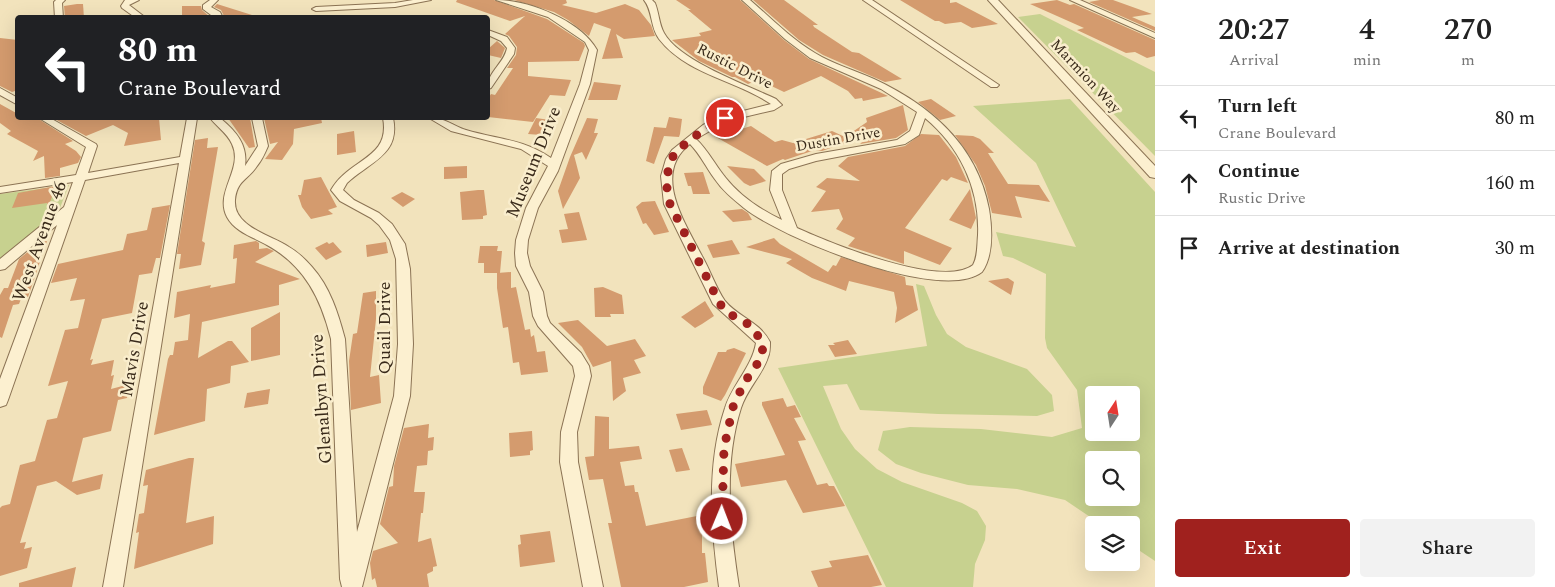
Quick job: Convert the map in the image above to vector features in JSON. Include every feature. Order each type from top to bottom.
[{"type":"street","points":[[59,15],[58,2],[61,0]]},
{"type":"street","points":[[135,0],[128,2],[125,6],[138,15]]},
{"type":"street","points":[[214,0],[206,7],[218,15]]},
{"type":"street","points":[[316,9],[395,5],[427,0]]},
{"type":"street","name":"Museum Drive","points":[[500,0],[551,15],[592,46],[593,50],[585,84],[554,165],[547,182],[532,208],[522,240],[521,253],[523,266],[536,292],[540,316],[545,326],[576,357],[581,366],[583,376],[569,432],[569,462],[592,587]]},
{"type":"street","name":"Rustic Drive","points":[[648,0],[654,8],[656,27],[673,48],[695,63],[773,101],[777,105],[723,119],[690,139]]},
{"type":"street","points":[[728,587],[721,533],[724,448],[733,407],[744,383],[762,357],[763,342],[748,324],[728,313],[720,304],[670,204],[667,189],[670,163],[675,152],[690,139],[700,147],[722,181],[751,208],[792,232],[860,258],[897,268],[946,276],[962,276],[974,272],[980,266],[984,236],[983,212],[973,174],[965,157],[953,140],[922,112],[880,85],[810,54],[746,0]]},
{"type":"street","points":[[867,0],[994,86]]},
{"type":"street","name":"Marmion Way","points":[[992,0],[1155,174]]},
{"type":"street","points":[[1074,0],[1155,36]]},
{"type":"street","points":[[490,33],[504,39],[511,48],[510,54],[490,83]]},
{"type":"street","points":[[0,91],[15,100]]},
{"type":"street","name":"Dustin Drive","points":[[792,232],[776,190],[776,173],[781,167],[799,160],[901,142],[915,133],[922,112]]},
{"type":"street","name":"West Avenue 46","points":[[0,400],[92,146],[47,120]]},
{"type":"street","name":"Mavis Drive","points":[[112,587],[192,120]]},
{"type":"street","name":"Glenalbyn Drive","points":[[217,120],[230,132],[239,148],[241,164],[230,195],[230,212],[235,220],[244,228],[278,245],[297,259],[325,295],[332,314],[338,339],[351,587]]},
{"type":"street","points":[[236,182],[252,166],[263,146],[256,120]]},
{"type":"street","name":"Quail Drive","points":[[351,587],[402,396],[406,364],[406,340],[402,255],[397,241],[390,229],[379,218],[368,210],[343,199],[337,190],[344,178],[367,164],[385,146],[389,137],[388,120]]},
{"type":"street","points":[[438,120],[468,134],[520,145],[554,165]]},
{"type":"street","points":[[0,190],[185,159]]},
{"type":"street","points":[[0,266],[69,209]]},
{"type":"green space","points":[[1040,14],[1155,72],[1155,156],[1018,17]]},
{"type":"green space","points":[[1070,99],[1155,192],[1155,561],[1140,551],[1140,516],[1089,516],[1065,500],[1017,489],[968,485],[921,473],[896,464],[878,450],[883,431],[910,427],[981,429],[1052,437],[1082,428],[1077,390],[1047,348],[1045,338],[1046,274],[1013,258],[1003,256],[996,232],[1076,247],[1036,163],[973,106]]},
{"type":"green space","points":[[69,185],[58,213],[0,261],[0,194]]},
{"type":"green space","points":[[916,284],[924,286],[936,315],[947,334],[966,347],[1027,369],[1052,395],[1054,411],[1037,416],[938,414],[860,410],[847,384],[823,386],[841,429],[855,449],[877,469],[902,482],[962,503],[977,511],[986,526],[985,540],[975,564],[973,587],[886,587],[778,368],[927,346]]},
{"type":"building","points":[[457,0],[494,0],[547,19],[584,43],[585,46],[579,61],[528,62],[528,76],[571,80],[565,96],[550,95],[533,122],[490,117],[490,96],[491,94],[495,95],[513,68],[507,68],[516,55],[517,47],[509,36],[505,34],[525,16],[510,21],[456,2]]},
{"type":"building","points":[[514,0],[566,0],[567,3],[562,5],[596,13],[625,4],[639,10],[651,25],[655,36],[624,39],[616,34],[623,58],[602,59],[611,29],[594,23],[589,36],[554,12]]},
{"type":"building","points":[[676,0],[740,0],[784,40],[809,59],[888,96],[863,101],[862,98],[855,99],[848,91],[821,76],[784,92],[759,80],[748,84],[732,77],[699,61],[672,40],[701,36],[699,33],[712,30],[688,10],[691,10]]},
{"type":"building","points":[[753,0],[784,0],[818,25],[813,25],[814,27],[852,52],[859,53],[902,79],[885,82],[823,55],[799,40]]},
{"type":"building","points":[[900,0],[950,0],[950,3],[956,2],[998,24],[972,28],[961,22],[945,24],[935,21]]},
{"type":"building","points":[[1057,0],[1070,5],[1074,4],[1155,40],[1155,56],[1147,58],[1135,52],[1126,53],[1077,30],[1084,28],[1030,4]]},
{"type":"building","points":[[1113,0],[1152,14],[1132,17],[1155,27],[1155,31],[1089,2]]},
{"type":"building","points":[[83,4],[84,15],[65,15],[64,6]]},
{"type":"building","points":[[217,4],[252,15],[224,15],[221,10],[214,7]]},
{"type":"building","points":[[182,6],[201,6],[202,10],[208,15],[182,15]]},
{"type":"building","points":[[0,38],[15,40],[15,91],[12,92],[0,86]]},
{"type":"building","points":[[497,41],[505,48],[501,58],[490,55],[490,47]]},
{"type":"building","points":[[594,82],[621,85],[617,100],[588,100]]},
{"type":"building","points":[[931,99],[956,116],[940,120],[918,102]]},
{"type":"building","points":[[0,104],[15,112],[15,120],[40,120],[73,141],[65,144],[76,151],[81,157],[78,163],[60,168],[60,176],[45,178],[44,156],[33,161],[38,151],[7,134],[11,131],[0,123]]},
{"type":"building","points":[[903,105],[908,130],[896,138],[860,144],[871,134],[822,151],[815,150],[785,160],[783,159],[767,166],[716,137],[751,126],[775,142],[782,140],[793,143],[832,131],[845,137],[867,122],[866,118]]},
{"type":"building","points":[[669,117],[682,119],[679,137],[664,136],[654,164],[646,161],[654,127],[666,128]]},
{"type":"building","points":[[536,118],[550,120],[541,135],[528,134]]},
{"type":"building","points":[[587,118],[598,119],[594,133],[598,133],[586,160],[582,152],[574,155],[580,178],[563,209],[558,191]]},
{"type":"building","points":[[57,120],[159,120],[161,140],[124,146],[128,133],[113,125],[86,136]]},
{"type":"building","points":[[229,120],[250,120],[255,147],[249,148]]},
{"type":"building","points":[[264,120],[321,120],[322,123],[294,129],[293,144],[282,160],[265,159],[278,142],[270,144]]},
{"type":"building","points":[[354,131],[356,152],[337,155],[337,134]]},
{"type":"building","points":[[921,134],[939,135],[956,157],[968,183],[951,177],[947,181],[942,179],[905,228],[952,248],[940,265],[904,251],[904,264],[848,246],[855,238],[836,229],[843,219],[839,209],[811,212],[826,191],[816,187],[827,178],[860,181],[838,166],[848,157],[905,146]]},
{"type":"building","points":[[955,135],[973,136],[980,139],[994,153],[988,153],[1008,184],[1039,185],[1050,202],[1015,196],[1022,218],[992,213],[985,186],[976,165]]},
{"type":"building","points":[[208,138],[207,148],[218,147],[202,241],[205,243],[201,265],[179,269],[181,254],[177,254],[195,140]]},
{"type":"building","points":[[467,166],[467,178],[444,179],[444,167]]},
{"type":"building","points":[[727,166],[754,169],[766,181],[750,186],[744,183]]},
{"type":"building","points":[[703,172],[710,194],[693,194],[684,173]]},
{"type":"building","points":[[321,177],[337,207],[328,210],[333,214],[311,219],[302,207],[298,195],[301,195],[304,180]]},
{"type":"building","points":[[56,186],[47,210],[47,203],[12,208],[18,193]]},
{"type":"building","points":[[970,189],[976,218],[971,229],[949,220]]},
{"type":"building","points":[[484,190],[487,215],[483,216],[483,219],[462,220],[460,192]]},
{"type":"building","points":[[402,192],[415,199],[403,207],[391,198]]},
{"type":"building","points":[[655,201],[669,232],[654,235],[646,223],[643,224],[636,207],[642,202]]},
{"type":"building","points":[[170,205],[160,258],[156,258],[152,273],[139,275],[132,313],[102,319],[90,360],[93,359],[91,365],[114,360],[111,376],[114,375],[111,389],[130,384],[127,398],[118,400],[111,431],[83,438],[72,482],[103,474],[100,489],[77,495],[56,481],[37,486],[20,543],[26,542],[24,549],[32,547],[27,568],[0,576],[0,508],[10,504],[20,465],[35,461],[47,420],[57,418],[68,381],[48,386],[65,330],[78,328],[85,299],[70,301],[77,278],[51,283],[58,264],[123,250],[127,234],[147,230],[152,208]]},
{"type":"building","points":[[742,209],[748,213],[752,220],[733,222],[722,211]]},
{"type":"building","points":[[579,212],[587,240],[562,243],[559,230],[568,229],[564,214]]},
{"type":"building","points":[[774,238],[780,244],[828,272],[833,265],[836,266],[841,257],[905,277],[906,285],[913,286],[918,310],[895,323],[897,308],[894,292],[849,281],[846,291],[812,278],[786,263],[792,259],[746,247]]},
{"type":"building","points":[[732,240],[740,254],[713,258],[707,245]]},
{"type":"building","points":[[47,241],[28,297],[21,299],[19,304],[13,305],[2,338],[0,337],[0,295],[4,288],[8,288],[19,259],[40,242]]},
{"type":"building","points":[[256,241],[259,243],[259,249],[267,248],[274,251],[255,262],[300,279],[279,285],[279,305],[202,322],[198,358],[228,341],[232,341],[249,362],[231,366],[230,383],[207,389],[205,421],[154,435],[168,359],[170,355],[173,355],[175,342],[188,340],[190,314],[174,318],[177,292],[211,285],[210,288],[235,283],[237,258],[233,259],[234,245]]},
{"type":"building","points":[[327,242],[329,244],[333,242],[342,252],[326,260],[315,248]]},
{"type":"building","points":[[386,242],[388,253],[367,257],[366,245]]},
{"type":"building","points":[[480,246],[498,246],[497,251],[502,251],[500,273],[484,273],[484,263],[478,263]]},
{"type":"building","points":[[511,272],[511,288],[516,287],[525,330],[530,329],[531,337],[534,335],[537,352],[545,351],[548,372],[521,375],[519,362],[513,363],[508,327],[503,328],[497,288],[497,273]]},
{"type":"building","points":[[1008,278],[1014,282],[1011,295],[988,281]]},
{"type":"building","points":[[603,287],[622,295],[624,314],[610,314],[611,317],[595,317],[594,288]]},
{"type":"building","points":[[376,291],[376,319],[370,377],[379,375],[381,403],[351,410],[349,361],[353,334],[357,333],[363,293]]},
{"type":"building","points":[[705,301],[714,316],[695,328],[681,317]]},
{"type":"building","points":[[280,312],[280,355],[251,361],[251,328]]},
{"type":"building","points":[[578,320],[607,346],[635,339],[646,356],[634,360],[641,373],[623,378],[626,391],[613,401],[611,361],[593,367],[582,347],[558,323]]},
{"type":"building","points":[[848,340],[857,354],[835,357],[828,345],[835,345],[833,343]]},
{"type":"building","points":[[734,348],[746,353],[721,401],[703,394],[703,387],[718,352],[726,352]]},
{"type":"building","points":[[270,389],[268,404],[244,408],[247,393]]},
{"type":"building","points":[[783,398],[787,407],[795,405],[801,417],[794,418],[806,440],[798,441],[817,485],[827,483],[829,486],[834,486],[845,506],[803,513],[786,480],[741,487],[735,464],[785,455],[762,405],[762,402]]},
{"type":"building","points":[[707,410],[712,425],[681,430],[676,414]]},
{"type":"building","points":[[595,416],[609,417],[609,449],[639,446],[642,459],[620,462],[625,486],[634,485],[635,492],[638,492],[646,526],[702,515],[702,553],[705,553],[708,582],[684,587],[621,587],[608,523],[612,523],[603,479],[589,480],[585,457],[594,456]]},
{"type":"building","points":[[429,424],[428,438],[434,437],[433,450],[428,451],[427,465],[417,466],[414,492],[425,492],[418,542],[431,538],[437,566],[433,567],[433,571],[427,574],[429,587],[377,587],[375,578],[372,580],[370,563],[373,551],[398,543],[380,524],[389,487],[393,486],[394,466],[404,428]]},
{"type":"building","points":[[532,431],[533,450],[530,451],[530,455],[510,457],[509,433]]},
{"type":"building","points":[[682,448],[690,470],[676,472],[669,450]]},
{"type":"building","points":[[194,458],[186,523],[214,516],[213,544],[134,569],[139,532],[136,533],[139,514],[144,513],[148,485],[143,486],[146,470]]},
{"type":"building","points":[[550,531],[555,562],[520,567],[518,545],[521,544],[520,535]]},
{"type":"building","points":[[868,555],[882,585],[871,587],[818,587],[811,571],[832,567],[829,561]]},
{"type":"building","points":[[76,567],[72,587],[19,587],[19,583]]},
{"type":"route","points":[[722,519],[724,448],[733,407],[744,383],[762,357],[763,342],[748,324],[728,313],[715,297],[670,204],[667,176],[670,163],[681,145],[707,127],[725,118]]}]
